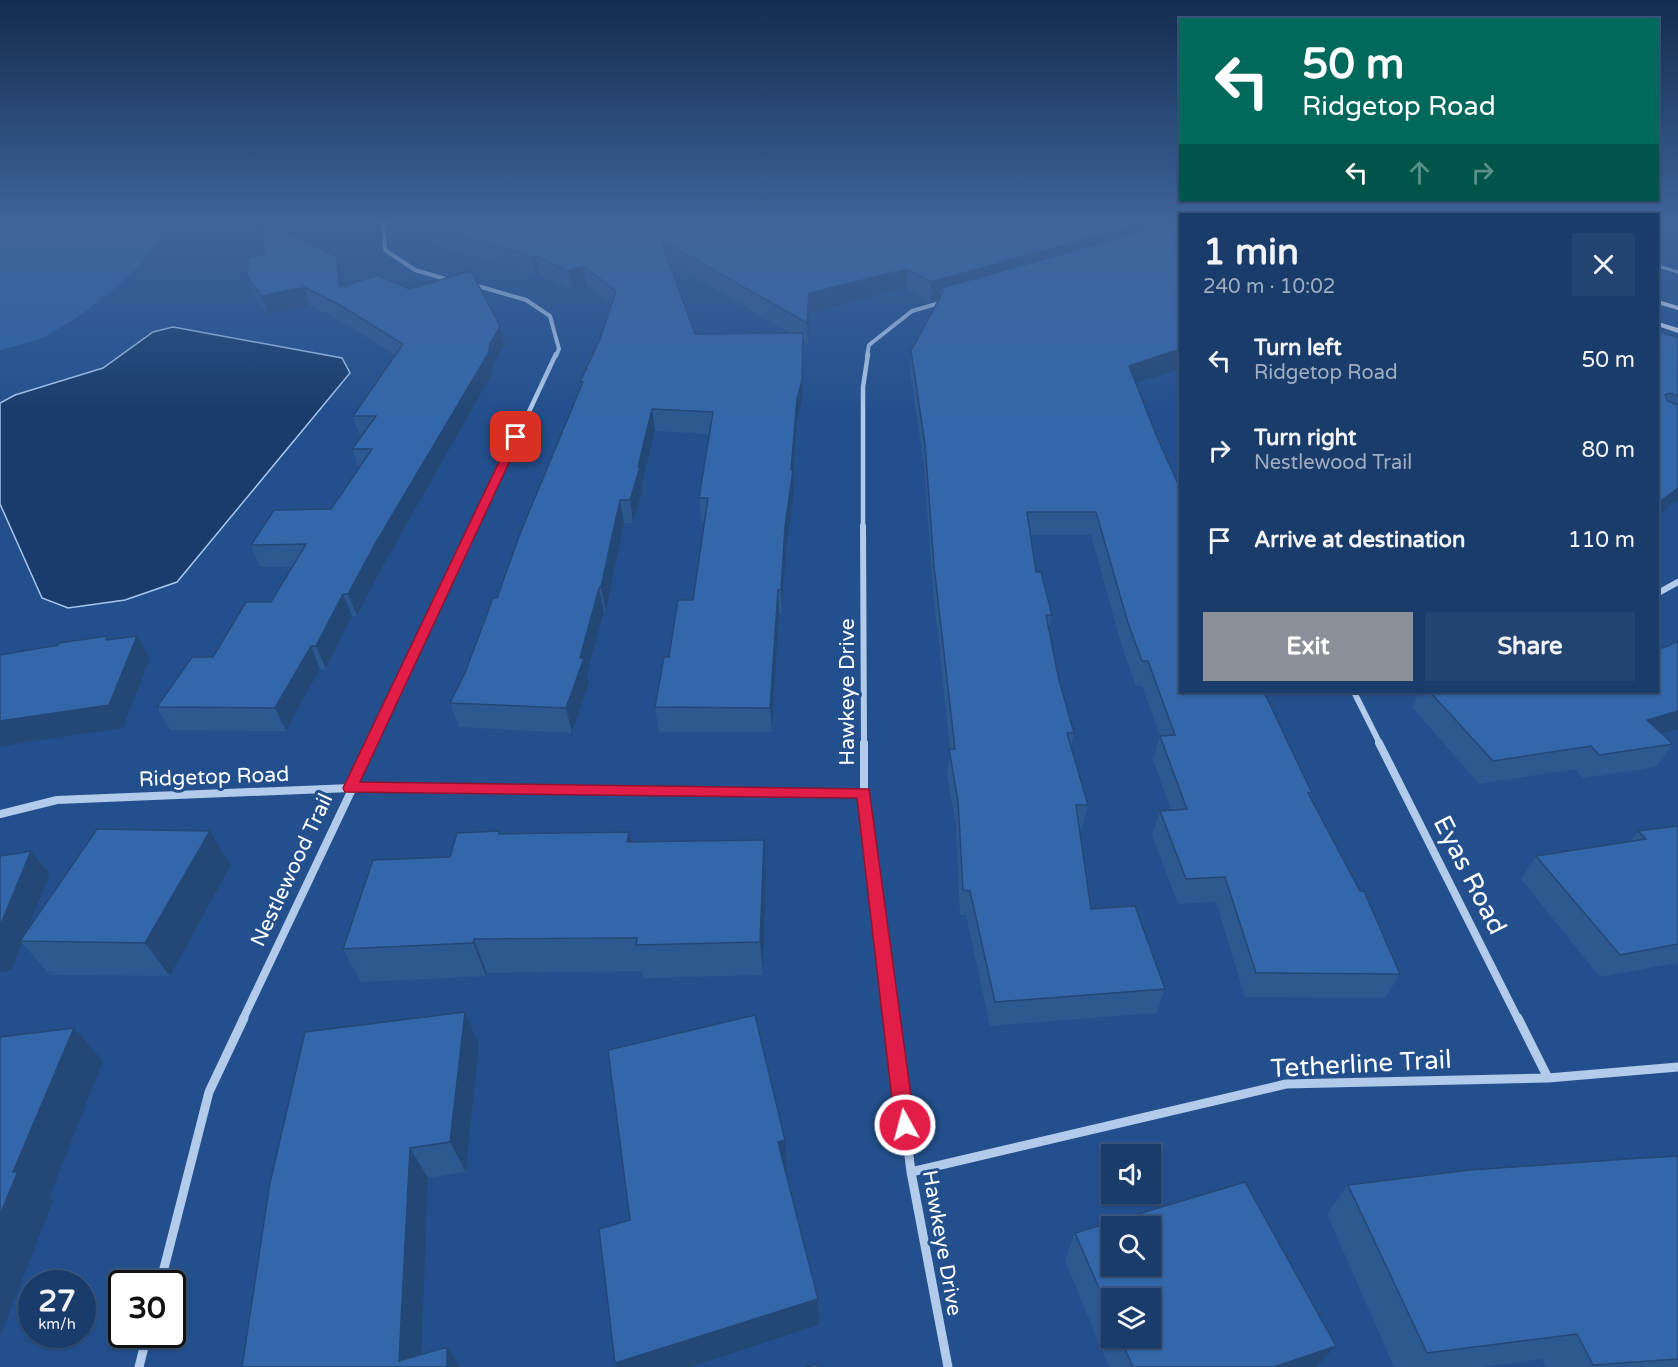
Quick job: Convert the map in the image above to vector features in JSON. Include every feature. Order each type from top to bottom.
[{"type":"main road","points":[[1659,302],[1678,308]]},
{"type":"main road","points":[[1659,324],[1678,331]]},
{"type":"street","name":"Nestlewood Trail","points":[[164,1270],[209,1092],[350,788],[559,349],[550,316],[526,300],[470,284]]},
{"type":"street","name":"Hawkeye Drive","points":[[945,301],[912,311],[869,345],[863,387],[864,793],[911,1172],[948,1367]]},
{"type":"street","points":[[1659,592],[1678,582]]},
{"type":"street","name":"Eyas Road","points":[[1355,693],[1548,1078]]},
{"type":"street","name":"Ridgetop Road","points":[[0,814],[57,800],[350,788],[864,793]]},
{"type":"street","name":"Tetherline Trail","points":[[911,1172],[1286,1084],[1548,1078],[1678,1066]]},
{"type":"street","points":[[139,1367],[144,1348]]},
{"type":"shaded area","points":[[0,284],[120,284],[81,315],[44,337],[0,350]]},
{"type":"shaded area","points":[[173,327],[342,358],[350,373],[177,582],[125,600],[68,608],[42,598],[0,504],[0,403],[15,395],[103,368],[153,332]]},
{"type":"building","points":[[252,284],[340,284],[340,287],[350,284],[397,284],[409,289],[427,284],[478,284],[500,326],[490,344],[488,354],[375,544],[348,594],[343,594],[316,646],[311,646],[275,708],[157,707],[192,657],[213,657],[246,602],[271,602],[306,544],[251,545],[274,510],[331,509],[372,449],[352,449],[376,416],[353,416],[403,344],[338,304],[304,287],[261,296]]},
{"type":"building","points":[[606,284],[677,284],[695,334],[803,333],[802,380],[797,399],[791,470],[793,470],[785,527],[781,590],[778,590],[770,708],[655,707],[664,657],[669,657],[678,600],[693,600],[708,498],[699,498],[713,412],[652,409],[638,467],[640,467],[630,500],[620,500],[601,587],[580,658],[584,658],[566,708],[450,703],[465,673],[493,598],[497,598],[521,531],[583,382],[580,382],[600,339],[616,291]]},
{"type":"building","points":[[738,284],[847,284],[809,293],[807,323]]},
{"type":"building","points":[[956,284],[1179,284],[1179,349],[1129,366],[1179,486],[1179,693],[1264,693],[1312,793],[1308,793],[1360,891],[1364,891],[1400,974],[1256,973],[1225,877],[1186,879],[1160,811],[1187,809],[1160,736],[1175,735],[1148,661],[1142,661],[1128,623],[1096,512],[1027,512],[1036,572],[1041,572],[1052,615],[1046,615],[1059,680],[1074,733],[1067,733],[1088,805],[1076,805],[1091,909],[1135,906],[1165,989],[995,1002],[970,891],[963,890],[958,801],[949,749],[955,749],[934,566],[925,444],[911,351],[944,290],[941,288]]},
{"type":"building","points":[[1659,331],[1678,338],[1678,396],[1670,393],[1665,395],[1668,401],[1678,405],[1678,488],[1659,502]]},
{"type":"building","points":[[107,636],[106,640],[137,636],[109,705],[0,721],[0,655]]},
{"type":"building","points":[[1678,641],[1678,711],[1647,720],[1673,744],[1599,755],[1591,746],[1493,761],[1431,693],[1659,693],[1659,649]]},
{"type":"building","points":[[1678,826],[1678,944],[1620,955],[1536,856],[1646,839],[1638,831]]},
{"type":"building","points":[[97,829],[210,831],[145,943],[20,941]]},
{"type":"building","points":[[499,831],[499,834],[629,832],[627,842],[764,840],[760,942],[636,945],[637,938],[474,939],[473,943],[343,949],[373,860],[450,857],[457,833]]},
{"type":"building","points":[[31,851],[0,926],[0,856]]},
{"type":"building","points":[[465,1012],[450,1142],[410,1148],[399,1361],[447,1347],[447,1367],[242,1367],[270,1183],[305,1032]]},
{"type":"building","points":[[755,1015],[785,1140],[778,1142],[818,1299],[615,1363],[599,1229],[630,1220],[608,1050]]},
{"type":"building","points":[[74,1028],[13,1172],[18,1171],[0,1215],[0,1037]]},
{"type":"building","points":[[1678,1156],[1678,1359],[1593,1365],[1577,1334],[1427,1353],[1348,1185],[1470,1170]]},
{"type":"building","points":[[1245,1182],[1336,1346],[1274,1367],[1133,1367],[1124,1348],[1161,1348],[1161,1288],[1101,1288],[1101,1293],[1075,1233],[1101,1225],[1101,1276],[1161,1276],[1161,1216],[1132,1216]]},
{"type":"building","points":[[817,1363],[818,1367],[806,1367]]},
{"type":"route","points":[[516,437],[350,788],[864,793],[905,1125]]}]
